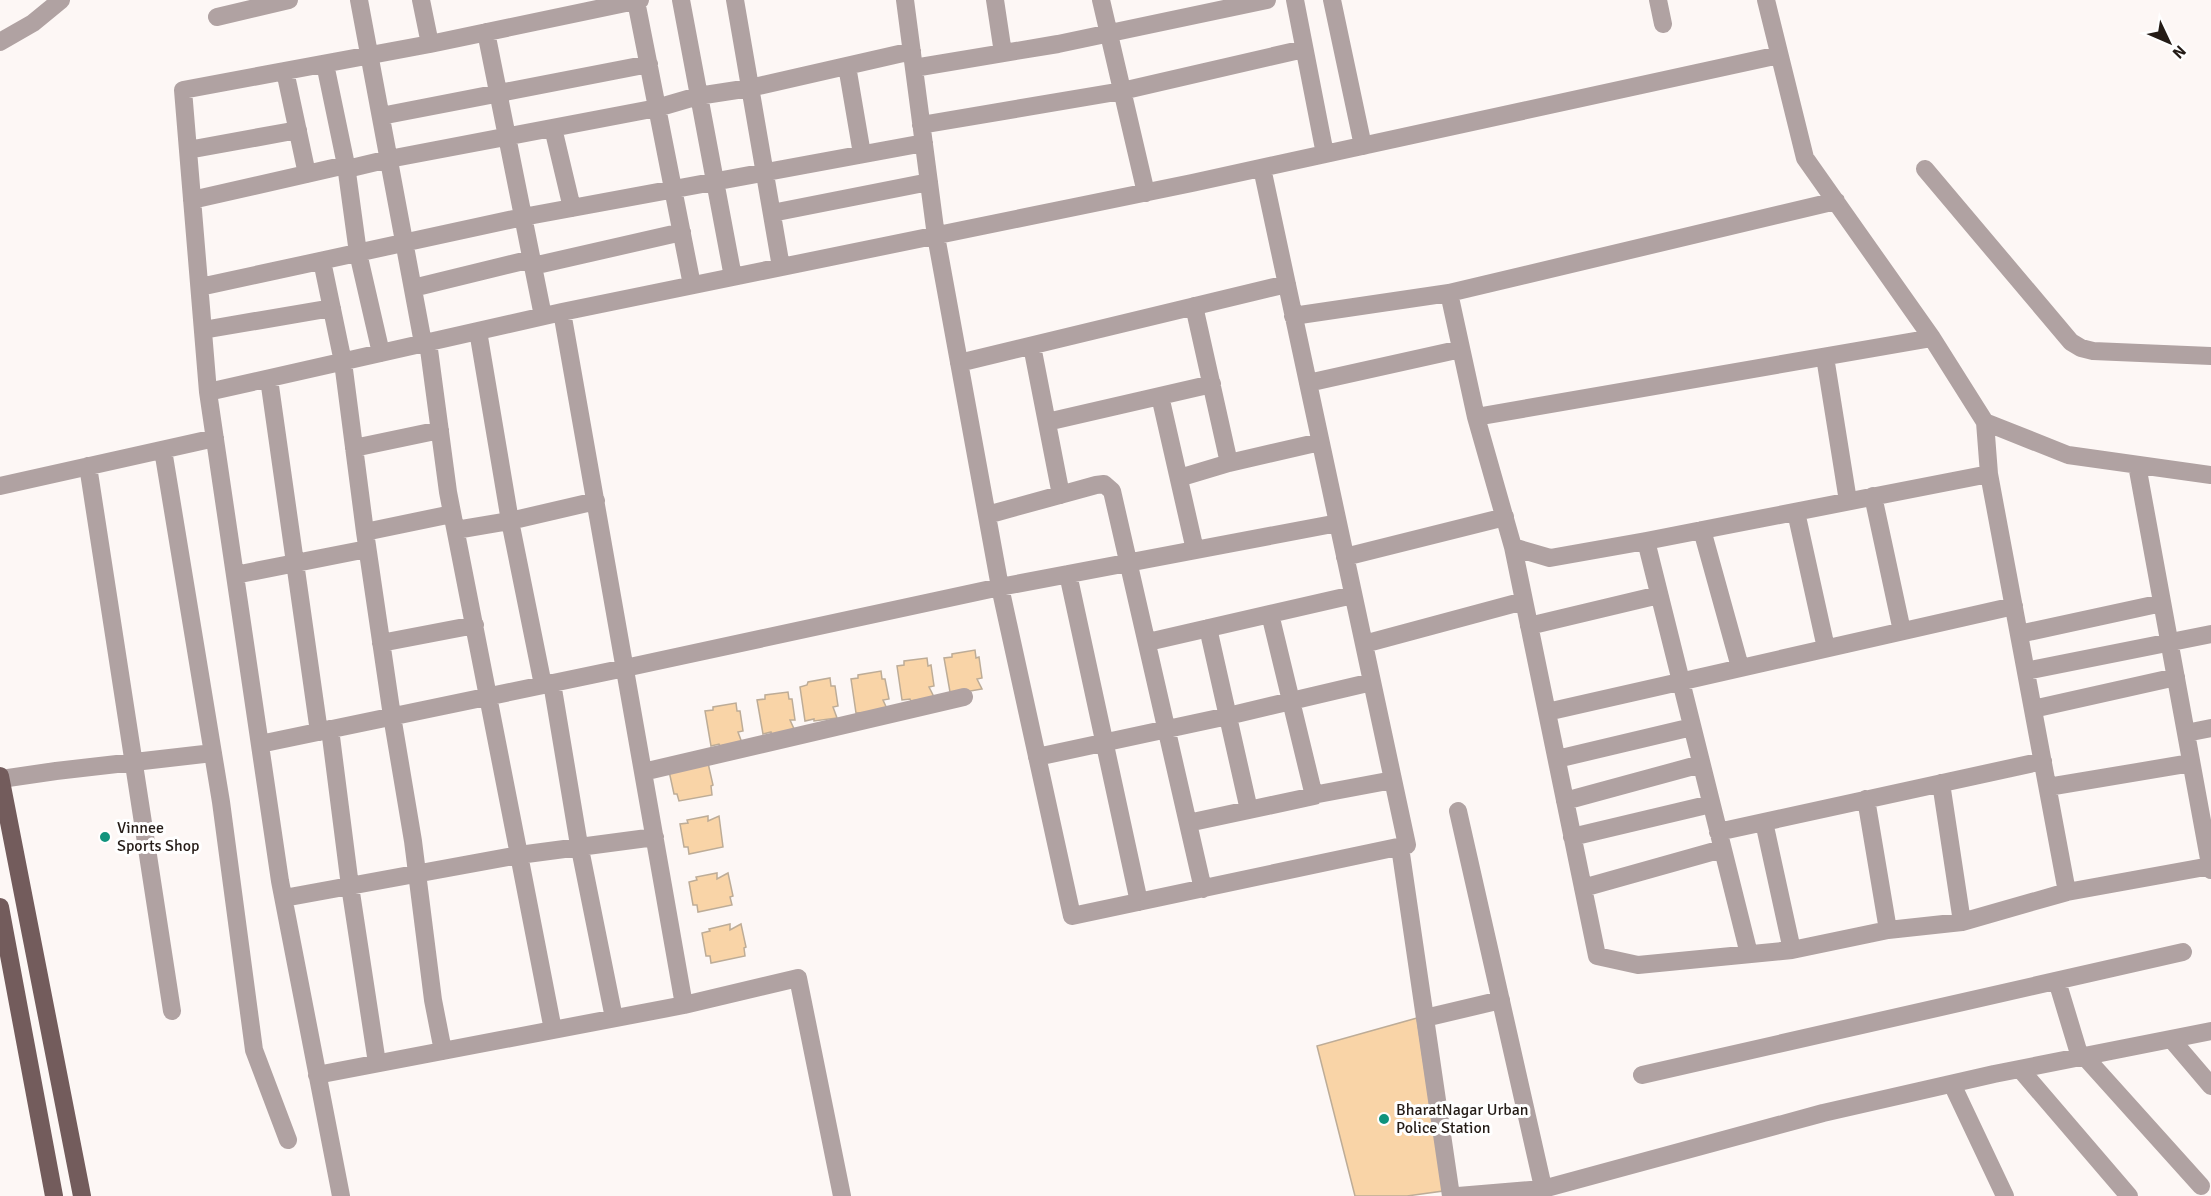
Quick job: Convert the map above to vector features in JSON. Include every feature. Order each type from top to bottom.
[{"type":"main road","points":[[0,778],[6,839],[82,1196]]},
{"type":"main road","points":[[0,907],[54,1196]]},
{"type":"street","points":[[0,42],[33,23],[61,0]]},
{"type":"street","points":[[217,16],[289,0]]},
{"type":"street","points":[[359,0],[404,243],[426,343],[454,522],[553,1030]]},
{"type":"street","points":[[421,0],[429,44]]},
{"type":"street","points":[[340,1196],[284,898],[208,392],[183,90],[429,44],[602,4],[638,0],[657,108],[693,285]]},
{"type":"street","points":[[681,0],[733,277]]},
{"type":"street","points":[[735,0],[781,267]]},
{"type":"street","points":[[905,0],[936,236],[959,363],[1000,587],[1072,916],[1407,845],[1262,168]]},
{"type":"street","points":[[995,0],[1003,53]]},
{"type":"street","points":[[1101,0],[1146,193]]},
{"type":"street","points":[[192,200],[307,174],[657,108],[698,96],[750,88],[847,66],[1003,53],[1267,0]]},
{"type":"street","points":[[1294,0],[1325,154]]},
{"type":"street","points":[[1332,0],[1363,146]]},
{"type":"street","points":[[1658,0],[1664,24]]},
{"type":"street","points":[[1766,0],[1805,158],[1932,338],[1984,422],[1989,474],[2067,892]]},
{"type":"street","points":[[486,32],[543,316]]},
{"type":"street","points":[[200,287],[523,217],[862,154],[923,134],[1304,49]]},
{"type":"street","points":[[208,392],[543,316],[1146,193],[1779,55]]},
{"type":"street","points":[[325,63],[347,167],[358,254],[381,353]]},
{"type":"street","points":[[381,116],[649,64]]},
{"type":"street","points":[[847,66],[862,154]]},
{"type":"street","points":[[285,71],[307,174]]},
{"type":"street","points":[[553,128],[572,208]]},
{"type":"street","points":[[188,150],[298,129]]},
{"type":"street","points":[[1925,169],[2071,342],[2093,351],[2211,356]]},
{"type":"street","points":[[772,213],[929,182]]},
{"type":"street","points":[[1293,316],[1449,293],[1836,201]]},
{"type":"street","points":[[413,288],[682,232]]},
{"type":"street","points":[[322,261],[343,362],[366,540],[442,1051]]},
{"type":"street","points":[[959,363],[1287,285]]},
{"type":"street","points":[[1449,293],[1476,417],[1513,547],[1597,956],[1638,965],[1792,950],[1888,930],[1962,922],[2067,892],[2211,868],[2206,820],[2186,734],[2137,465]]},
{"type":"street","points":[[1194,306],[1229,463]]},
{"type":"street","points":[[203,330],[332,308]]},
{"type":"street","points":[[562,312],[684,1005]]},
{"type":"street","points":[[478,331],[510,521],[547,684],[614,1018]]},
{"type":"street","points":[[1476,417],[1932,338]]},
{"type":"street","points":[[1032,346],[1061,495]]},
{"type":"street","points":[[1308,383],[1461,349]]},
{"type":"street","points":[[1825,357],[1848,501]]},
{"type":"street","points":[[269,379],[294,563],[350,886],[377,1063]]},
{"type":"street","points":[[1047,422],[1212,384]]},
{"type":"street","points":[[1160,396],[1195,550]]},
{"type":"street","points":[[1984,422],[2068,455],[2211,475]]},
{"type":"street","points":[[354,448],[440,430]]},
{"type":"street","points":[[0,486],[215,438]]},
{"type":"street","points":[[1179,478],[1229,463],[1320,442]]},
{"type":"street","points":[[164,450],[213,753],[254,1050],[288,1140]]},
{"type":"street","points":[[87,466],[172,1011]]},
{"type":"street","points":[[1513,547],[1550,558],[1989,474]]},
{"type":"street","points":[[987,515],[1096,485],[1104,484],[1112,491],[1203,889]]},
{"type":"street","points":[[1873,496],[1902,631]]},
{"type":"street","points":[[235,575],[294,563],[366,540],[454,522],[510,521],[596,501]]},
{"type":"street","points":[[1796,512],[1826,648]]},
{"type":"street","points":[[1345,557],[1505,517]]},
{"type":"street","points":[[260,744],[1000,587],[1338,523]]},
{"type":"street","points":[[1702,530],[1740,668]]},
{"type":"street","points":[[1646,541],[1749,954]]},
{"type":"street","points":[[1068,574],[1139,902]]},
{"type":"street","points":[[1148,642],[1353,595]]},
{"type":"street","points":[[1529,626],[1659,595]]},
{"type":"street","points":[[1364,644],[1524,601]]},
{"type":"street","points":[[2019,634],[2162,603]]},
{"type":"street","points":[[1547,712],[2014,606]]},
{"type":"street","points":[[1270,614],[1313,795]]},
{"type":"street","points":[[381,643],[475,625]]},
{"type":"street","points":[[1208,628],[1249,810]]},
{"type":"street","points":[[2026,671],[2211,634]]},
{"type":"street","points":[[2033,709],[2176,677]]},
{"type":"street","points":[[1037,757],[1372,682]]},
{"type":"street","points":[[643,772],[964,697]]},
{"type":"street","points":[[1557,759],[1692,727]]},
{"type":"street","points":[[2186,734],[2211,729]]},
{"type":"street","points":[[0,778],[213,753]]},
{"type":"street","points":[[1583,888],[1720,840],[1764,822],[2043,761]]},
{"type":"street","points":[[2048,788],[2192,763]]},
{"type":"street","points":[[1565,801],[1701,764]]},
{"type":"street","points":[[1188,823],[1393,780]]},
{"type":"street","points":[[1941,783],[1962,922]]},
{"type":"street","points":[[1866,799],[1888,930]]},
{"type":"street","points":[[1572,837],[1711,804]]},
{"type":"street","points":[[1458,811],[1544,1192]]},
{"type":"street","points":[[1764,822],[1792,950]]},
{"type":"street","points":[[284,898],[519,855],[655,837]]},
{"type":"street","points":[[1400,847],[1451,1196]]},
{"type":"street","points":[[1642,1075],[2183,952]]},
{"type":"street","points":[[317,1075],[684,1005],[798,978],[842,1196]]},
{"type":"street","points":[[2058,981],[2082,1056],[2201,1186]]},
{"type":"street","points":[[1425,1018],[1501,1000]]},
{"type":"street","points":[[1458,1196],[1544,1192],[1823,1113],[2020,1069],[2211,1031]]},
{"type":"street","points":[[2171,1039],[2211,1086]]},
{"type":"street","points":[[2020,1069],[2129,1196]]},
{"type":"street","points":[[1952,1084],[2005,1196]]},
{"type":"building","points":[[975,650],[976,658],[979,657],[982,678],[977,679],[982,689],[959,693],[950,692],[944,658],[952,657],[952,654]]},
{"type":"building","points":[[927,658],[928,666],[931,665],[934,686],[929,687],[934,697],[911,701],[910,699],[902,700],[897,666],[904,665],[904,661]]},
{"type":"building","points":[[881,671],[889,699],[883,700],[888,711],[856,713],[851,679],[858,678],[858,675]]},
{"type":"building","points":[[830,678],[831,686],[835,686],[838,706],[833,707],[837,718],[805,721],[800,687],[807,685],[808,682]]},
{"type":"building","points":[[788,692],[789,699],[792,699],[795,720],[790,720],[795,731],[772,735],[771,732],[763,734],[757,700],[765,699],[765,695]]},
{"type":"building","points":[[736,703],[737,711],[740,711],[743,731],[738,732],[742,743],[711,746],[705,711],[713,710],[713,707]]},
{"type":"building","points":[[708,763],[713,785],[711,786],[712,795],[679,801],[677,794],[674,794],[669,771]]},
{"type":"building","points":[[708,816],[708,821],[719,816],[723,847],[689,854],[688,847],[684,847],[680,824],[688,823],[687,820]]},
{"type":"building","points":[[717,873],[717,879],[728,873],[733,896],[730,897],[732,905],[698,912],[697,905],[693,905],[689,882],[697,880],[696,877]]},
{"type":"building","points":[[730,924],[730,930],[741,924],[746,947],[744,948],[745,956],[711,963],[710,956],[706,956],[702,933]]},
{"type":"building","name":"BharatNagar Urban Police Station","points":[[1417,1018],[1443,1191],[1407,1196],[1355,1196],[1317,1046]]},
{"type":"place","name":"Vinnee Sports Shop","points":[[105,837]]},
{"type":"place","name":"BharatNagar Urban Police Station","points":[[1384,1119]]}]
